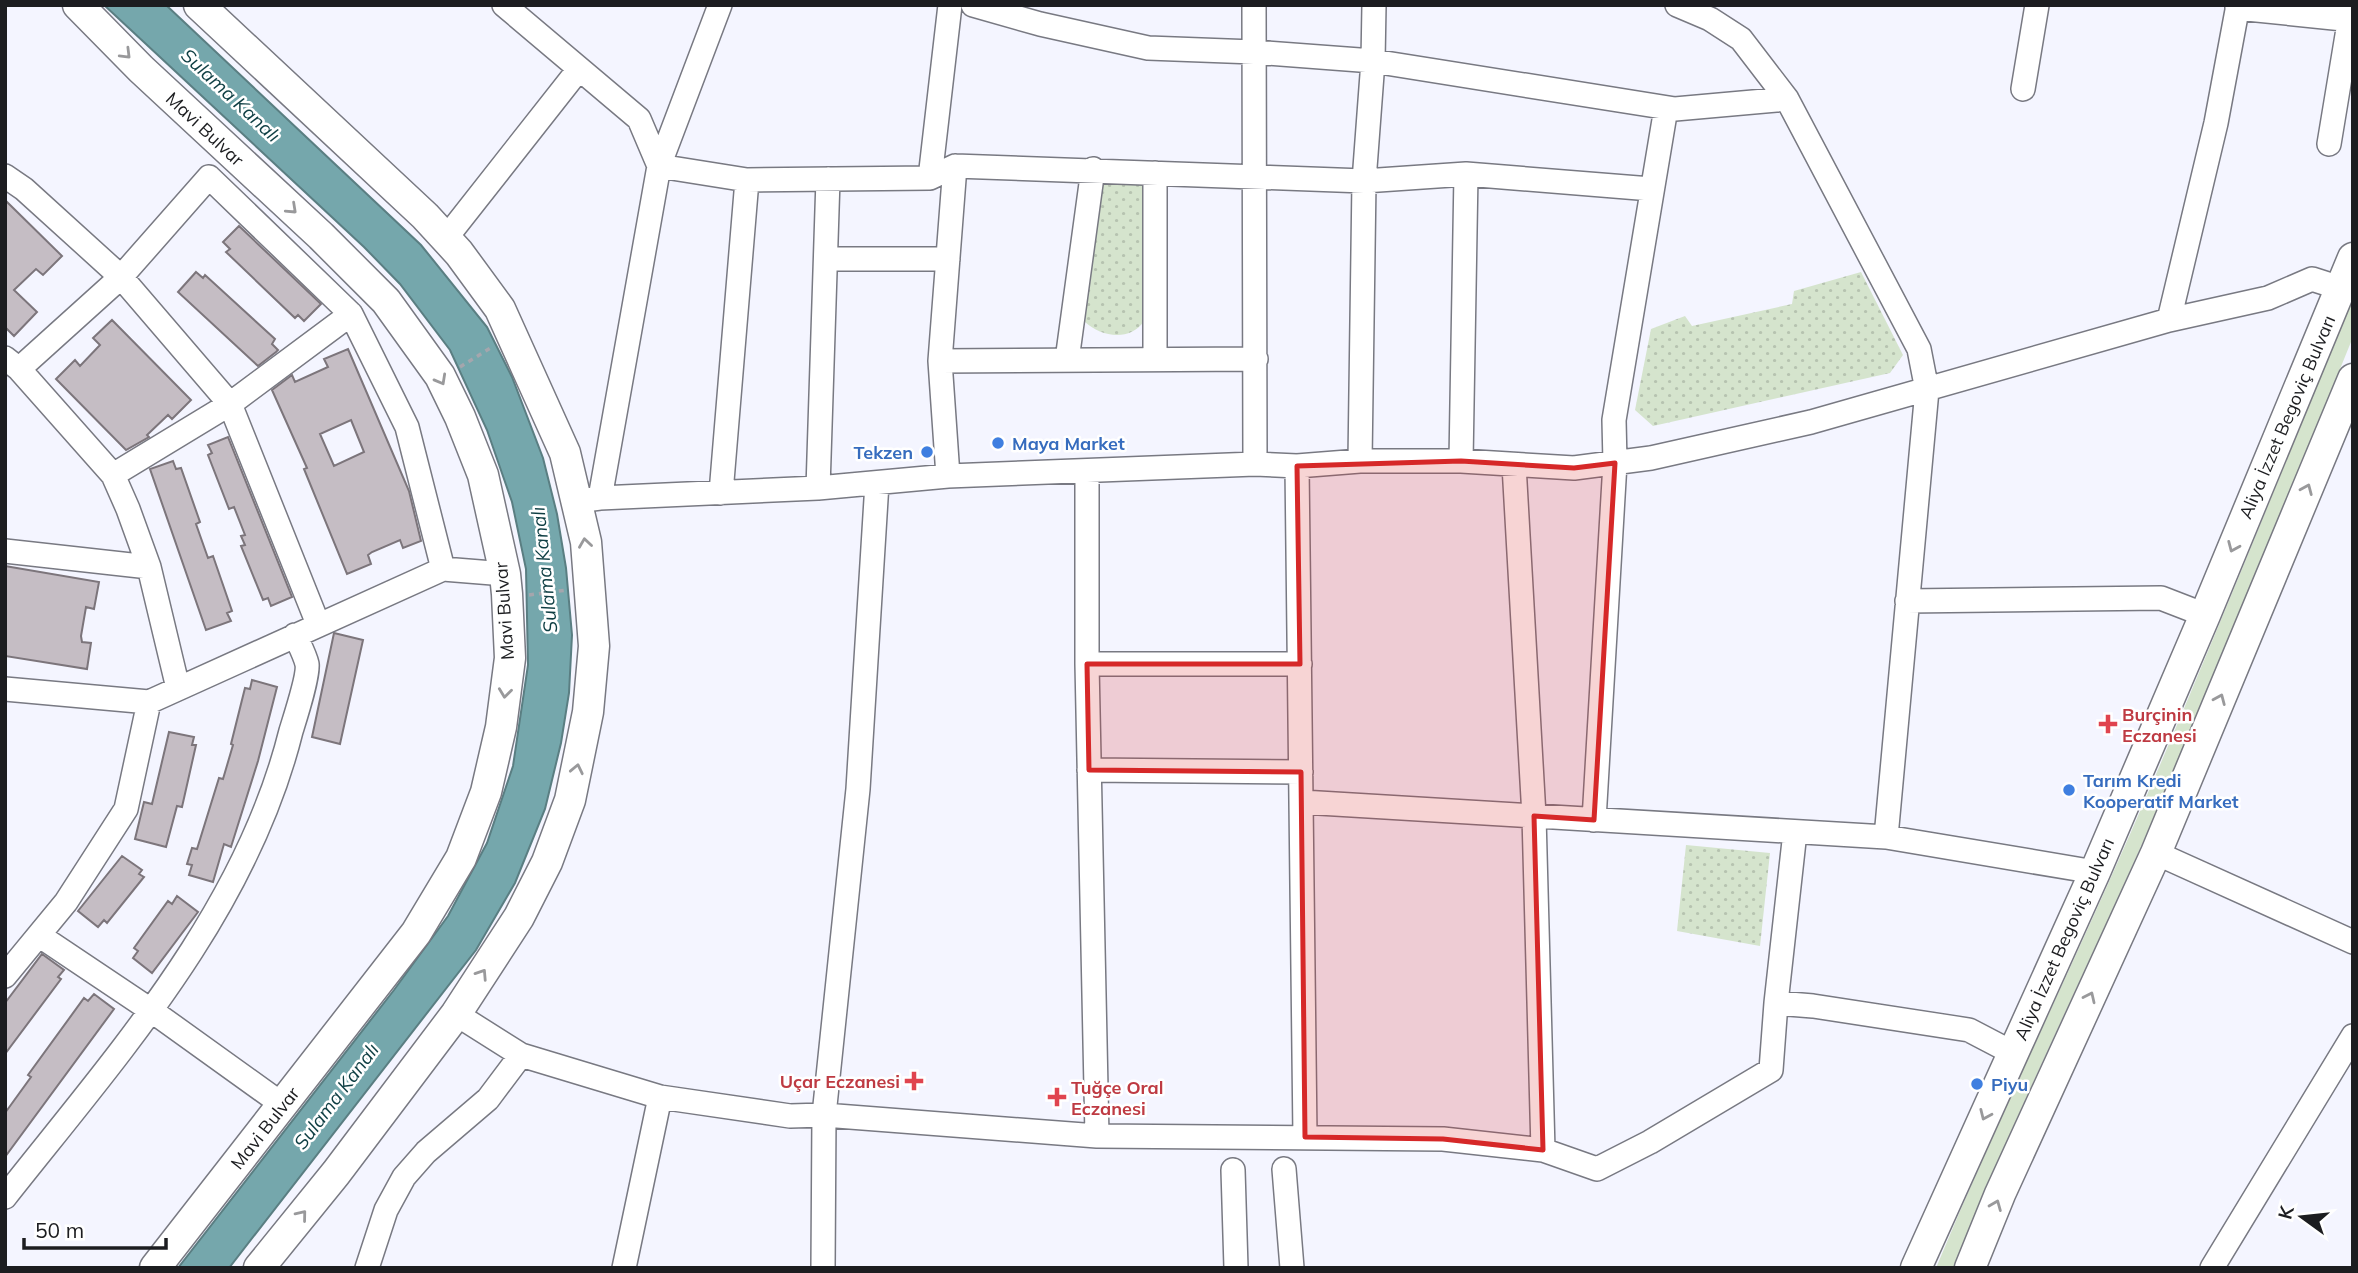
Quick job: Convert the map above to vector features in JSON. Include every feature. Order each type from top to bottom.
[{"type":"main road","name":"Mavi Bulvar","points":[[78,5],[141,69],[321,236],[386,301],[440,376],[460,417],[483,475],[511,585],[510,658],[501,727],[485,792],[461,858],[416,933],[155,1268]]},
{"type":"main road","points":[[198,5],[425,216],[459,253],[500,309],[588,499],[586,542],[594,646],[588,712],[570,800],[547,862],[519,917],[456,1014],[336,1173],[259,1268]]},
{"type":"main road","name":"Aliya İzzet Begoviç Bulvarı","points":[[1916,1268],[2095,872],[2353,258]]},
{"type":"main road","points":[[1970,1268],[2000,1194],[2156,853],[2353,379]]},
{"type":"street","points":[[503,5],[639,119],[659,166]]},
{"type":"street","points":[[720,5],[659,166],[588,499],[818,488],[948,476],[1255,464],[1297,466],[1360,461],[1461,461],[1574,468],[1651,458],[1811,422],[2169,320],[2269,298],[2312,279],[2340,288]]},
{"type":"street","points":[[930,178],[950,5]]},
{"type":"street","points":[[973,5],[1040,24],[1148,48],[1254,52],[1373,61],[1666,108],[1787,99]]},
{"type":"street","points":[[1254,5],[1255,464]]},
{"type":"street","points":[[1360,461],[1364,181],[1373,61],[1374,5]]},
{"type":"street","points":[[1677,5],[1710,19],[1741,39],[1787,99],[1919,349],[1927,390],[1886,837]]},
{"type":"street","points":[[2022,89],[2037,5]]},
{"type":"street","points":[[2169,320],[2216,123],[2238,7],[2352,15],[2329,144]]},
{"type":"street","points":[[446,238],[579,69]]},
{"type":"street","points":[[1594,820],[1615,463],[1614,420],[1666,108]]},
{"type":"street","points":[[659,166],[747,180],[930,178],[955,166],[1364,181],[1466,174],[1651,189]]},
{"type":"street","points":[[948,476],[940,360],[955,166]]},
{"type":"street","points":[[1067,360],[1093,169]]},
{"type":"street","points":[[1155,173],[1155,359]]},
{"type":"street","points":[[1461,461],[1466,174]]},
{"type":"street","points":[[5,176],[24,189],[121,277],[230,404],[318,624]]},
{"type":"street","points":[[178,688],[149,567],[113,475],[12,363],[121,277],[209,177],[351,314],[407,427],[443,569]]},
{"type":"street","points":[[818,488],[828,179]]},
{"type":"street","points":[[721,492],[747,180]]},
{"type":"street","points":[[825,259],[948,259]]},
{"type":"street","points":[[113,475],[230,404],[351,314]]},
{"type":"street","points":[[940,360],[1256,359]]},
{"type":"street","points":[[1514,465],[1534,816],[1543,1150]]},
{"type":"street","points":[[1297,466],[1305,1137]]},
{"type":"street","points":[[1087,472],[1087,664],[1097,1136]]},
{"type":"street","points":[[823,1268],[824,1115],[858,789],[877,483]]},
{"type":"street","points":[[5,551],[149,567]]},
{"type":"street","points":[[5,689],[149,702],[443,569],[511,585]]},
{"type":"street","points":[[1907,601],[2161,598],[2205,615]]},
{"type":"street","points":[[5,1197],[152,1011],[214,918],[256,834],[286,753],[308,666],[295,635]]},
{"type":"street","points":[[1087,664],[1300,664]]},
{"type":"street","points":[[5,976],[66,902],[126,809],[149,702]]},
{"type":"street","points":[[1089,770],[1301,772]]},
{"type":"street","points":[[1302,802],[1886,837],[2095,872]]},
{"type":"street","points":[[456,1014],[521,1055],[660,1097],[790,1116],[824,1115],[1097,1136],[1443,1139],[1543,1150],[1597,1169],[1650,1142],[1771,1070],[1795,832]]},
{"type":"street","points":[[2156,853],[2353,942]]},
{"type":"street","points":[[40,936],[152,1011],[283,1105]]},
{"type":"street","points":[[1776,1003],[1813,1006],[1969,1030],[2013,1053]]},
{"type":"street","points":[[2213,1268],[2353,1036]]},
{"type":"street","points":[[367,1268],[386,1210],[404,1177],[426,1152],[488,1099],[521,1055]]},
{"type":"street","points":[[624,1268],[660,1097]]},
{"type":"street","points":[[1284,1168],[1292,1268]]},
{"type":"street","points":[[1233,1170],[1236,1268]]},
{"type":"path","points":[[451,373],[492,347]]},
{"type":"path","points":[[511,585],[567,590]]},
{"type":"highlighted area","points":[[1461,461],[1574,468],[1615,463],[1594,820],[1534,816],[1543,1150],[1443,1139],[1305,1137],[1301,772],[1089,770],[1087,664],[1300,664],[1297,466]]},
{"type":"green space","points":[[1104,172],[1150,173],[1144,321],[1131,332],[1115,335],[1099,331],[1085,322]]},
{"type":"green space","points":[[1861,272],[1903,355],[1890,373],[1653,426],[1635,410],[1651,329],[1685,316],[1692,326],[1792,304],[1794,291]]},
{"type":"green space","points":[[2353,299],[2353,337],[2170,779],[2022,1107],[1953,1268],[1936,1268],[2160,766]]},
{"type":"green space","points":[[1686,845],[1770,853],[1760,946],[1677,931]]},
{"type":"water","name":"Sulama Kanalı","points":[[104,5],[166,5],[421,245],[487,327],[512,377],[543,458],[557,514],[566,568],[572,635],[569,693],[561,743],[545,809],[515,883],[476,950],[229,1268],[178,1268],[394,990],[448,916],[487,843],[513,766],[528,665],[526,569],[512,502],[487,430],[450,350],[400,284],[364,247]]},
{"type":"building","points":[[5,200],[62,256],[43,275],[36,269],[14,290],[37,312],[14,336],[5,327]]},
{"type":"building","points":[[239,226],[321,304],[304,321],[298,315],[295,318],[226,252],[230,249],[223,242]]},
{"type":"building","points":[[196,272],[203,278],[205,275],[275,339],[272,344],[278,350],[258,366],[178,292]]},
{"type":"building","points":[[112,320],[191,400],[172,419],[168,415],[147,435],[149,437],[126,450],[56,379],[75,360],[80,366],[100,345],[93,338]]},
{"type":"building","points":[[348,349],[409,491],[421,541],[403,548],[400,540],[372,552],[368,555],[371,564],[347,574],[304,469],[307,468],[272,390],[292,375],[295,382],[328,367],[324,359]],"holes":[[[351,420],[364,452],[334,466],[320,434]]]},
{"type":"building","points":[[228,437],[292,597],[271,606],[268,598],[263,600],[241,546],[245,545],[241,536],[245,535],[234,507],[229,509],[208,455],[212,453],[208,445]]},
{"type":"building","points":[[173,461],[176,469],[181,468],[200,522],[196,524],[208,558],[213,556],[232,611],[227,613],[231,621],[206,630],[150,469]]},
{"type":"building","points":[[5,566],[99,582],[94,609],[86,607],[81,636],[82,642],[91,643],[87,669],[5,656]]},
{"type":"building","points":[[334,633],[363,640],[340,744],[312,737]]},
{"type":"building","points":[[252,680],[277,687],[258,761],[231,847],[224,844],[213,882],[189,875],[192,865],[187,864],[192,848],[197,849],[219,778],[223,779],[245,688],[250,689]]},
{"type":"building","points":[[169,732],[194,737],[192,745],[196,745],[182,807],[177,806],[166,847],[135,839],[144,802],[152,804]]},
{"type":"building","points":[[122,856],[142,870],[139,874],[144,877],[107,923],[104,920],[98,927],[78,911]]},
{"type":"building","points":[[177,896],[198,912],[152,973],[133,958],[138,951],[134,948],[168,901],[172,904]]},
{"type":"building","points":[[42,954],[64,970],[58,977],[61,979],[5,1054],[5,1003]]},
{"type":"building","points":[[94,994],[114,1009],[5,1157],[5,1113],[31,1077],[28,1075],[84,998],[88,1001]]},
{"type":"place","name":"Maya Market","points":[[998,443]]},
{"type":"place","name":"Tekzen","points":[[927,452]]},
{"type":"place","name":"Burçinin Eczanesi","points":[[2108,724]]},
{"type":"place","name":"Tarım Kredi Kooperatif Market","points":[[2069,790]]},
{"type":"place","name":"Uçar Eczanesi","points":[[914,1081]]},
{"type":"place","name":"Piyu","points":[[1977,1084]]},
{"type":"place","name":"Tuğçe Oral Eczanesi","points":[[1057,1097]]}]
